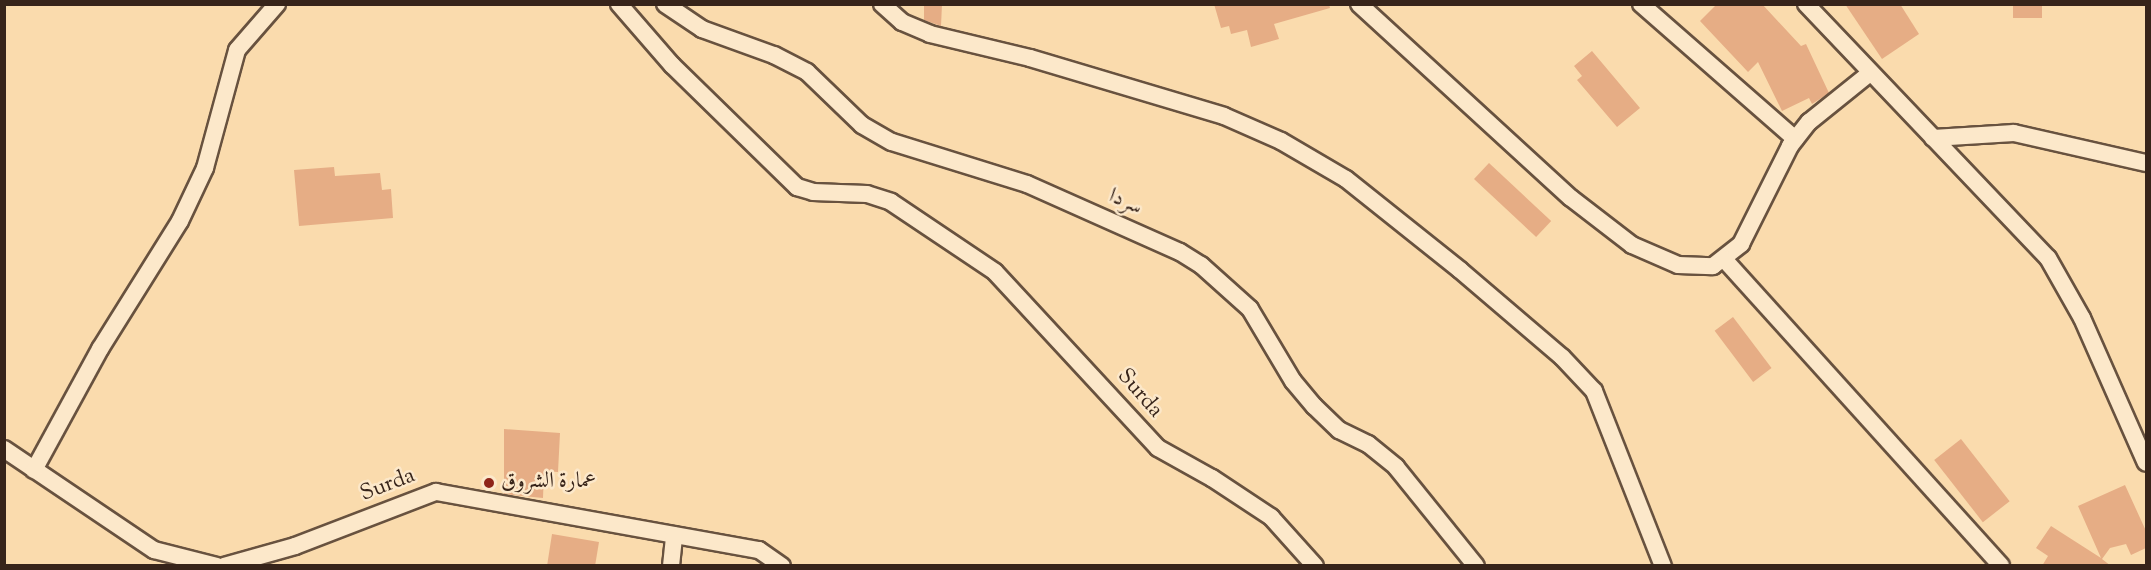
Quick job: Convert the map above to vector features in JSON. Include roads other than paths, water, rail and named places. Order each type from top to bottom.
[{"type":"street","points":[[34,470],[89,367],[180,221],[205,168],[237,50],[277,4]]},
{"type":"street","name":"Surda","points":[[619,4],[672,65],[797,187],[813,192],[867,194],[891,202],[1003,280],[1158,448],[1212,478],[1271,517],[1315,566]]},
{"type":"street","name":"سردا","points":[[665,4],[702,28],[774,55],[807,72],[862,125],[892,142],[1028,184],[1180,252],[1201,265],[1250,309],[1293,381],[1314,406],[1339,430],[1368,444],[1396,467],[1476,566]]},
{"type":"street","points":[[882,4],[902,22],[930,34],[1030,58],[1224,116],[1281,141],[1346,179],[1469,277],[1562,357],[1594,391],[1663,566]]},
{"type":"street","points":[[1359,4],[1571,198],[1632,245],[1678,265],[1713,266],[1741,244],[1795,139],[1809,122],[1870,73]]},
{"type":"street","points":[[1641,4],[1795,139]]},
{"type":"street","points":[[1806,4],[2048,258],[2065,285],[2146,463]]},
{"type":"street","points":[[1933,138],[2014,134],[2146,163]]},
{"type":"street","points":[[1724,259],[2001,566]]},
{"type":"street","points":[[4,448],[154,550],[217,566]]},
{"type":"street","name":"Surda","points":[[224,566],[295,546],[436,492],[759,550],[782,566]]},
{"type":"street","points":[[671,566],[674,535]]},
{"type":"place","name":"عمارة الشروق","points":[[489,483]]}]
